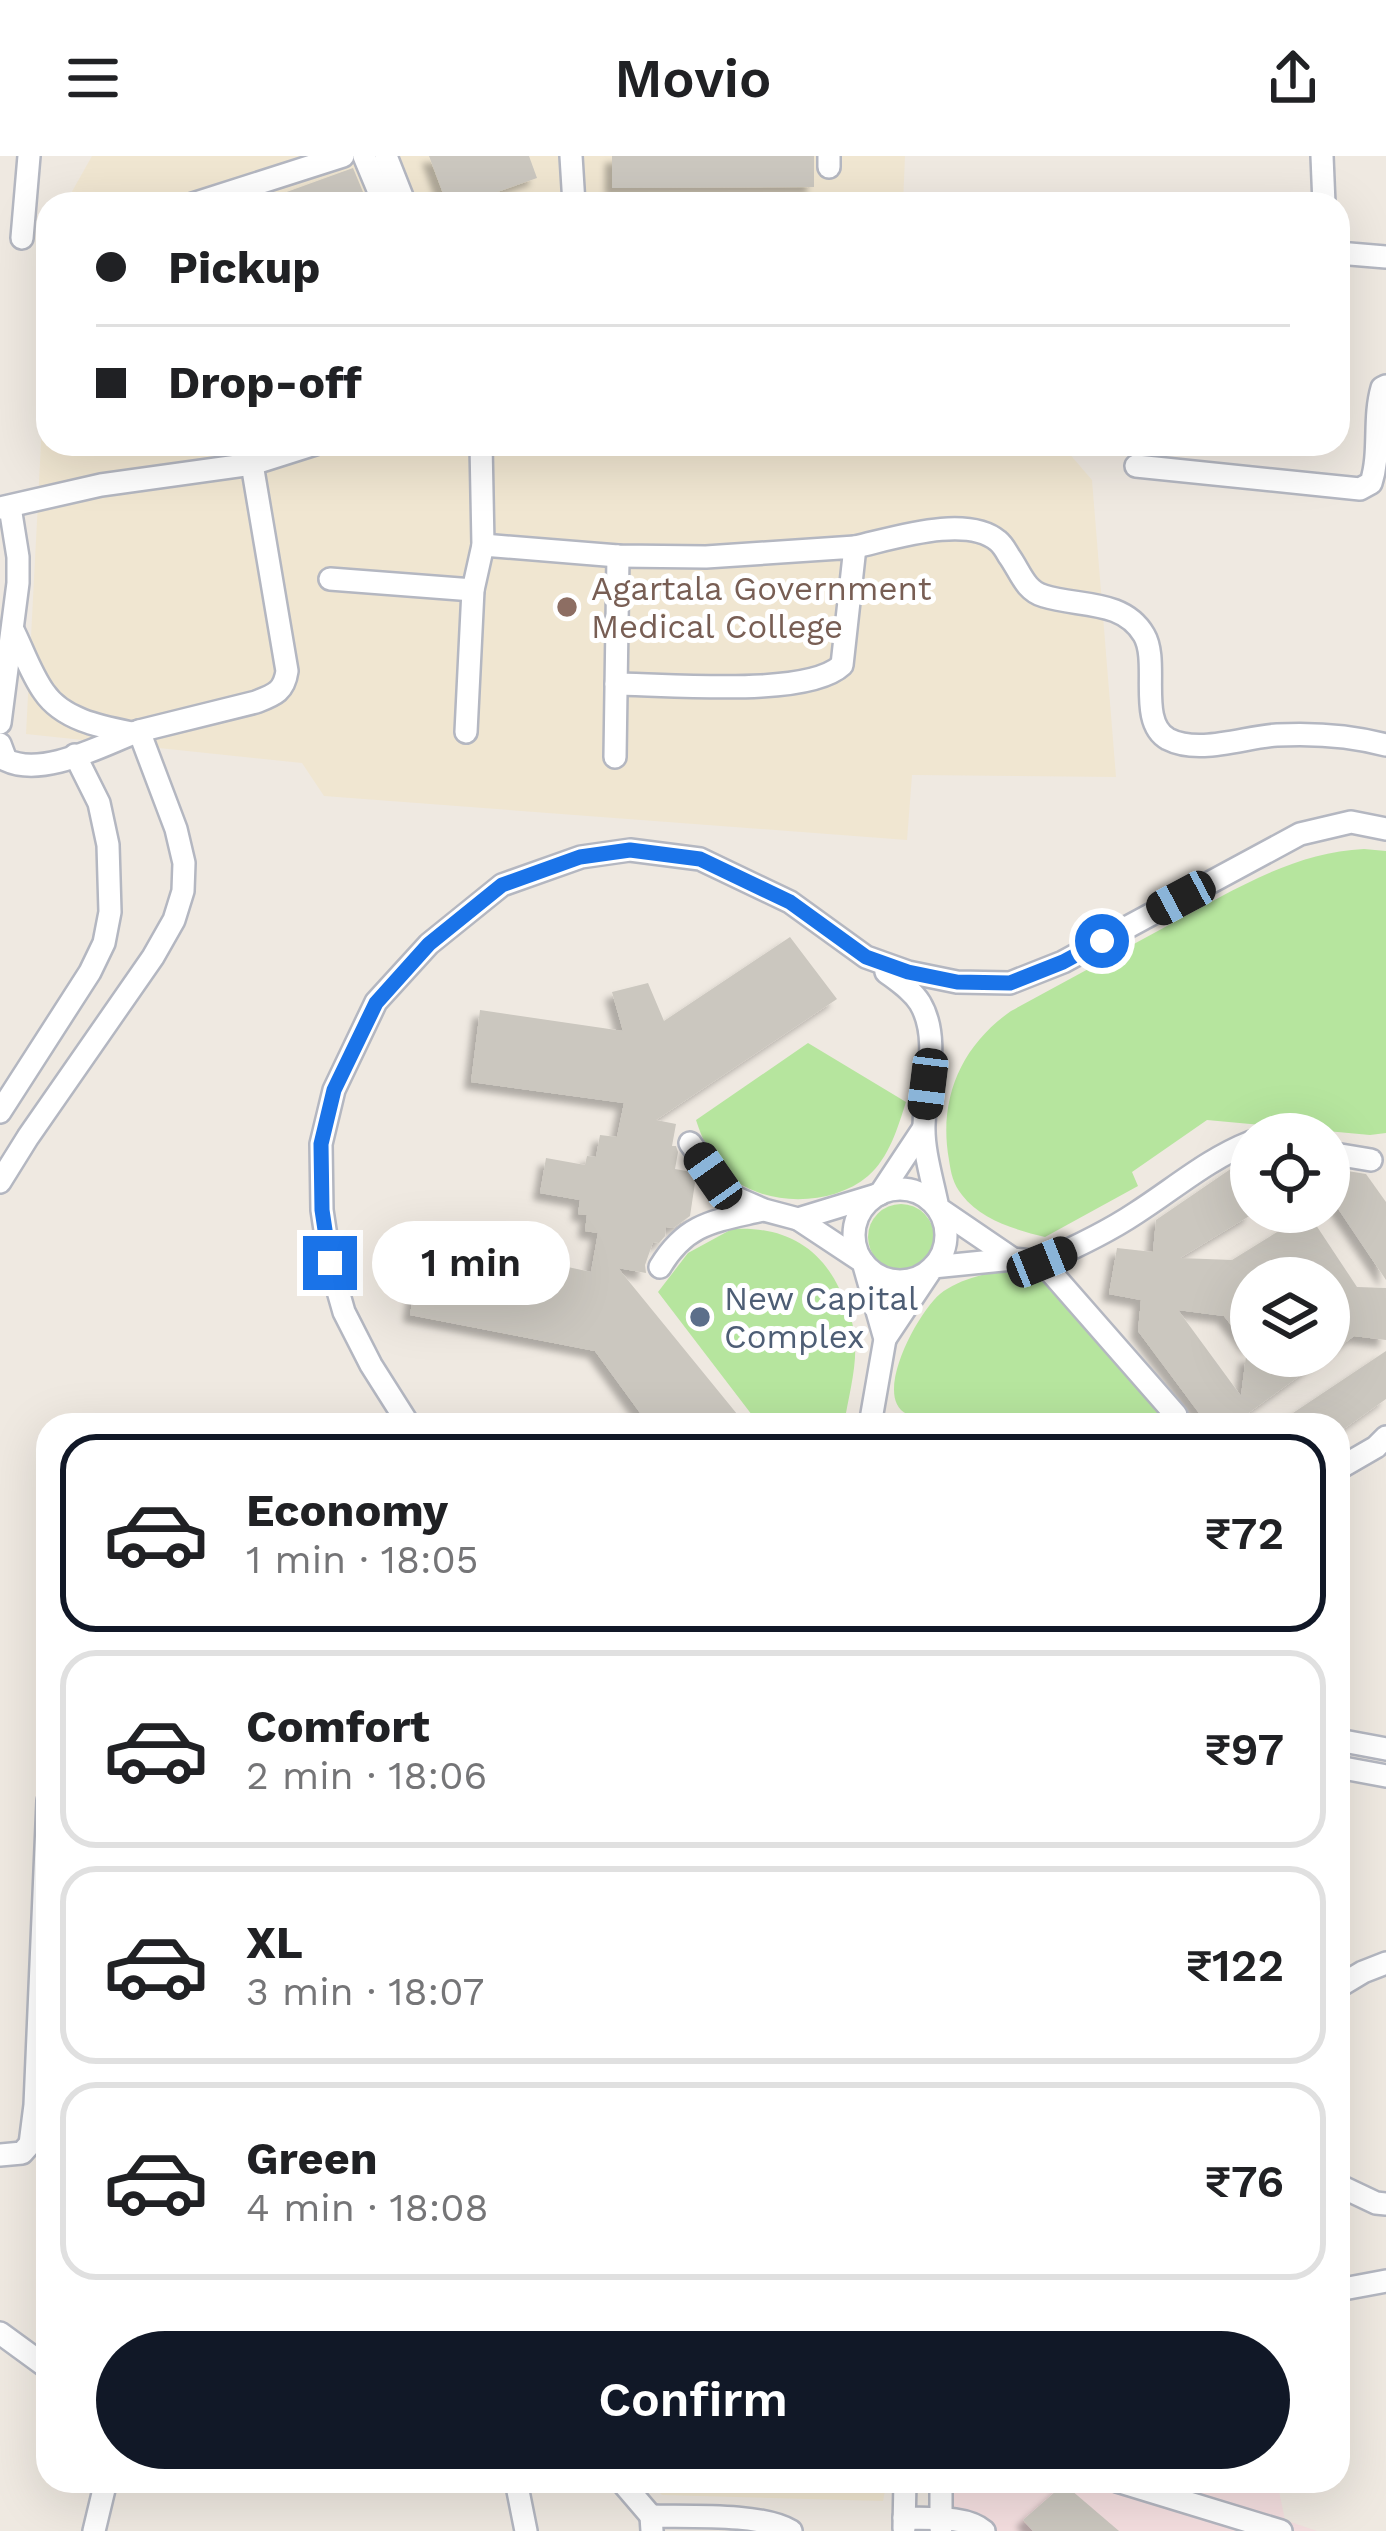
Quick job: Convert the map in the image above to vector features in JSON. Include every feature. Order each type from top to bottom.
[{"type":"street","points":[[22,238],[28,156]]},
{"type":"street","points":[[230,192],[343,156]]},
{"type":"street","points":[[364,156],[379,192]]},
{"type":"street","points":[[386,156],[400,192]]},
{"type":"street","points":[[571,156],[573,192]]},
{"type":"street","points":[[1322,156],[1324,192]]},
{"type":"street","points":[[1350,254],[1386,257]]},
{"type":"street","points":[[1136,466],[1360,489],[1371,483],[1376,468],[1378,403],[1386,386]]},
{"type":"street","points":[[0,723],[18,557],[5,508],[101,485],[252,464],[277,456]]},
{"type":"street","points":[[466,733],[473,590],[483,544],[481,456]]},
{"type":"street","points":[[0,744],[6,760],[31,767],[136,732],[256,703],[285,684],[287,671],[252,464]]},
{"type":"street","points":[[483,544],[619,556],[706,557],[855,547],[936,530],[977,531],[998,541],[1028,587],[1040,596],[1114,608],[1136,626],[1146,637],[1149,653],[1152,716],[1159,733],[1173,742],[1206,745],[1270,735],[1346,734],[1386,745]]},
{"type":"street","points":[[616,684],[767,686],[834,673],[842,665],[855,547]]},
{"type":"street","points":[[615,757],[619,556]]},
{"type":"street","points":[[330,579],[473,590]]},
{"type":"street","points":[[13,630],[45,694],[57,706],[100,727],[136,732]]},
{"type":"street","points":[[0,1182],[153,957],[183,892],[184,863],[176,830],[136,732]]},
{"type":"street","points":[[0,1112],[104,943],[110,912],[108,844],[99,803],[75,755]]},
{"type":"street","points":[[866,957],[957,982],[1010,983],[1063,962],[1300,834],[1351,822],[1386,830]]},
{"type":"street","points":[[401,1413],[344,1312],[330,1263],[322,1210],[321,1144],[334,1090],[376,1003],[429,944],[502,885],[580,857],[630,850],[700,859],[790,902],[907,988],[921,1004],[929,1061],[923,1129],[946,1238],[934,1268],[885,1339],[872,1413]]},
{"type":"street","points":[[885,1339],[854,1232],[858,1216],[880,1193],[923,1129]]},
{"type":"street","points":[[690,1143],[734,1197],[798,1219],[874,1273],[905,1281],[934,1268],[1013,1259],[1042,1262],[1134,1214],[1230,1151]]},
{"type":"street","points":[[1350,1157],[1381,1162]]},
{"type":"street","points":[[798,1219],[880,1193],[912,1190],[1013,1259]]},
{"type":"street","points":[[660,1267],[673,1246],[704,1224],[764,1210]]},
{"type":"street","points":[[1042,1262],[1174,1413]]},
{"type":"street","points":[[1350,1462],[1386,1438]]},
{"type":"street","points":[[1350,1742],[1386,1749]]},
{"type":"street","points":[[1350,1769],[1386,1776]]},
{"type":"street","points":[[1350,1980],[1386,1963]]},
{"type":"street","points":[[0,2155],[10,2156],[30,2144],[36,2062]]},
{"type":"street","points":[[25,2150],[36,2153]]},
{"type":"street","points":[[1350,2191],[1386,2204]]},
{"type":"street","points":[[1350,2288],[1386,2282]]},
{"type":"street","points":[[0,2333],[36,2359]]},
{"type":"street","points":[[94,2531],[103,2493]]},
{"type":"street","points":[[518,2493],[526,2531]]},
{"type":"street","points":[[630,2493],[651,2523],[758,2521],[791,2531]]},
{"type":"street","points":[[905,2493],[904,2524],[976,2524],[984,2531]]},
{"type":"street","points":[[941,2493],[941,2525]]},
{"type":"street","points":[[1156,2493],[1280,2531]]},
{"type":"street","points":[[1197,2531],[1199,2506]]},
{"type":"shaded area","points":[[92,156],[905,156],[904,192],[72,192]]},
{"type":"shaded area","name":"Agartala Government Medical College","points":[[40,456],[1071,456],[1092,480],[1116,777],[912,775],[907,840],[324,796],[302,763],[26,734]]},
{"type":"shaded area","points":[[660,2493],[885,2493],[883,2501]]},
{"type":"shaded area","points":[[937,2493],[1279,2493],[1285,2520],[1317,2531],[938,2531]]},
{"type":"green space","points":[[1386,851],[1386,1133],[1350,1133],[1350,1113],[1230,1113],[1230,1122],[1207,1120],[1132,1172],[1138,1186],[1045,1237],[1011,1227],[970,1204],[954,1183],[947,1116],[957,1076],[994,1025],[1011,1011],[1214,900],[1286,866],[1337,852]]},
{"type":"green space","points":[[808,1043],[906,1102],[882,1160],[854,1186],[803,1199],[767,1195],[722,1169],[696,1120]]},
{"type":"green space","points":[[901,1204],[924,1214],[934,1237],[924,1260],[901,1270],[878,1260],[868,1237],[878,1214]]},
{"type":"green space","points":[[732,1229],[750,1229],[796,1241],[820,1260],[839,1288],[853,1327],[853,1372],[846,1413],[750,1413],[658,1292],[688,1253]]},
{"type":"green space","points":[[1035,1273],[1159,1413],[906,1413],[897,1405],[894,1390],[911,1335],[940,1294],[987,1274]]},
{"type":"building","points":[[429,156],[529,156],[537,178],[497,192],[442,192]]},
{"type":"building","points":[[612,156],[814,156],[814,187],[612,188]]},
{"type":"building","points":[[353,168],[363,192],[287,192]]},
{"type":"building","points":[[790,937],[837,999],[656,1120],[676,1124],[675,1169],[696,1176],[690,1216],[673,1228],[666,1227],[659,1243],[653,1242],[646,1273],[618,1268],[736,1413],[640,1413],[595,1351],[410,1315],[423,1236],[591,1272],[598,1233],[585,1231],[587,1215],[578,1214],[580,1200],[540,1193],[546,1158],[585,1165],[587,1156],[596,1157],[600,1135],[617,1137],[624,1103],[471,1082],[480,1010],[623,1031],[612,992],[648,983],[664,1021]]},
{"type":"building","points":[[1230,1169],[1230,1228],[1180,1258],[1230,1260],[1230,1324],[1224,1316],[1178,1310],[1241,1396],[1243,1377],[1298,1377],[1249,1413],[1199,1413],[1138,1331],[1141,1300],[1109,1294],[1117,1248],[1153,1252],[1156,1220]]},
{"type":"building","points":[[1350,1171],[1366,1174],[1386,1202],[1386,1280],[1350,1226]]},
{"type":"building","points":[[1276,1233],[1321,1233],[1337,1257],[1237,1257]]},
{"type":"building","points":[[1350,1276],[1357,1287],[1386,1288],[1386,1340],[1350,1339]]},
{"type":"building","points":[[1386,1351],[1386,1399],[1350,1424],[1350,1413],[1293,1413]]},
{"type":"building","points":[[1054,2493],[1075,2493],[1119,2531],[1033,2531],[1023,2520]]},
{"type":"place","name":"Agartala Government Medical College","points":[[567,607]]},
{"type":"place","name":"New Capital Complex","points":[[700,1317]]},
{"type":"route","points":[[330,1263],[322,1210],[321,1144],[334,1090],[376,1003],[429,944],[502,885],[580,857],[630,850],[700,859],[790,902],[866,957],[957,982],[1010,983],[1102,941]]}]
